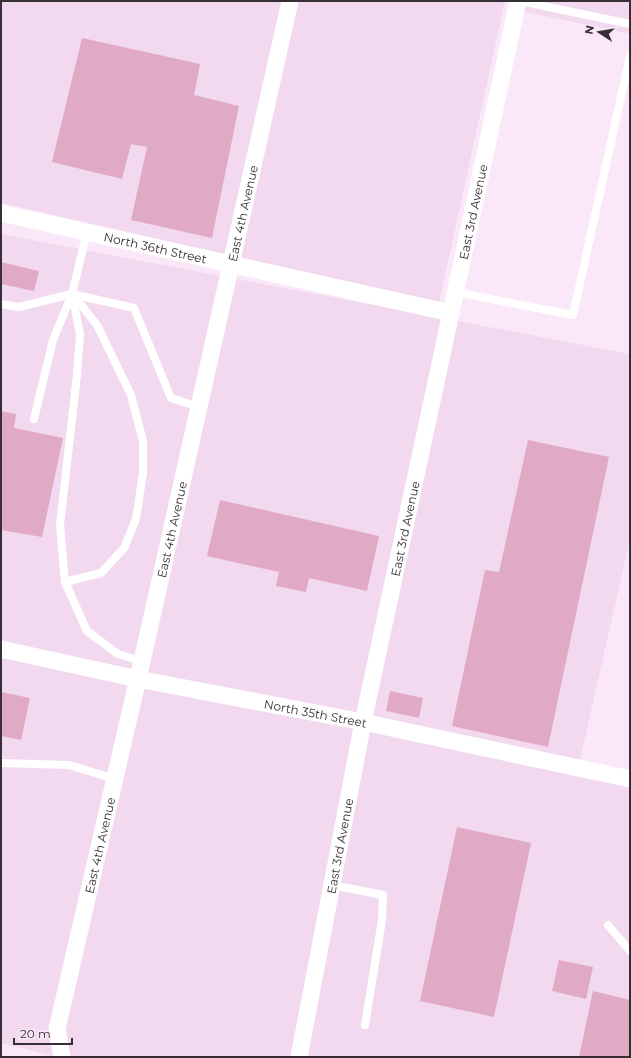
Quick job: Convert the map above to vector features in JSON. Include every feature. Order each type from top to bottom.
[{"type":"street","name":"East 4th Avenue","points":[[62,1057],[57,1029],[138,679],[290,1]]},
{"type":"street","name":"East 3rd Avenue","points":[[299,1057],[363,722],[519,1]]},
{"type":"street","name":"North 36th Street","points":[[1,213],[451,313]]},
{"type":"street","name":"North 35th Street","points":[[1,649],[138,679],[363,722],[630,779]]},
{"type":"lane","points":[[519,1],[630,24]]},
{"type":"lane","points":[[456,292],[573,315],[630,56]]},
{"type":"lane","points":[[34,419],[53,340],[72,294],[87,232]]},
{"type":"lane","points":[[72,294],[80,334],[77,375],[60,525],[65,582],[87,631],[118,654],[142,661]]},
{"type":"lane","points":[[65,582],[101,573],[124,548],[136,520],[143,473],[143,441],[131,395],[97,325],[72,294]]},
{"type":"lane","points":[[1,304],[19,307],[72,294],[134,308],[171,398],[199,407]]},
{"type":"lane","points":[[1,763],[69,765],[115,779]]},
{"type":"lane","points":[[332,885],[383,895],[382,920],[365,1025]]},
{"type":"lane","points":[[608,924],[630,951]]},
{"type":"shaded area","points":[[1,1],[505,1],[439,303],[1,203]]},
{"type":"shaded area","points":[[523,1],[630,1],[630,34],[521,11]]},
{"type":"shaded area","points":[[1,234],[630,354],[630,539],[579,764],[630,779],[630,1057],[58,1057],[1,1043]]},
{"type":"building","points":[[82,38],[200,64],[194,95],[239,106],[212,238],[131,220],[147,147],[131,144],[122,179],[52,162]]},
{"type":"building","points":[[1,262],[39,271],[34,291],[1,284]]},
{"type":"building","points":[[1,411],[16,414],[14,428],[63,438],[42,537],[1,530]]},
{"type":"building","points":[[528,440],[609,457],[548,747],[452,726],[485,570],[499,572]]},
{"type":"building","points":[[220,500],[379,536],[367,591],[309,578],[306,592],[276,586],[279,572],[207,556]]},
{"type":"building","points":[[390,691],[423,698],[419,718],[386,711]]},
{"type":"building","points":[[1,692],[30,698],[21,740],[1,736]]},
{"type":"building","points":[[457,827],[531,843],[494,1017],[420,1001]]},
{"type":"building","points":[[559,960],[593,967],[586,999],[552,991]]},
{"type":"building","points":[[593,991],[630,1000],[630,1057],[579,1057]]}]
